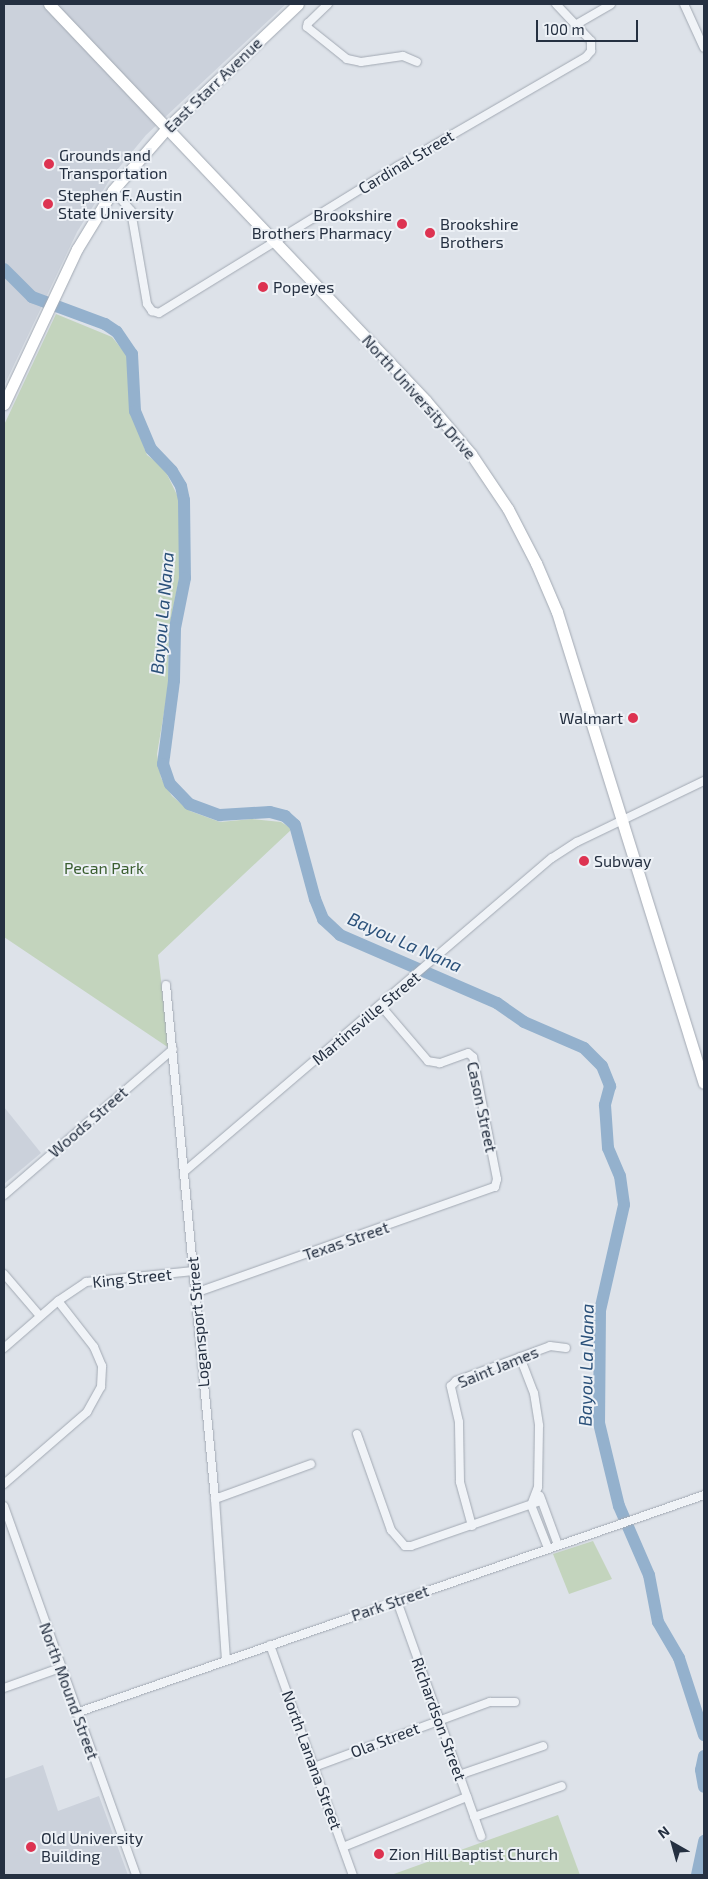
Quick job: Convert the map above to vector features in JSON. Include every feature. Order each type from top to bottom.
[{"type":"main road","name":"North University Drive","points":[[49,4],[444,421],[471,454],[508,509],[536,562],[556,612],[700,1058],[704,1083]]},
{"type":"main road","name":"East Starr Avenue","points":[[4,404],[62,278],[113,190],[167,128],[298,4]]},
{"type":"street","points":[[328,4],[308,23],[307,28],[347,59],[361,62],[403,56],[417,62]]},
{"type":"street","name":"Cardinal Street","points":[[113,190],[131,211],[147,304],[154,313],[162,312],[586,57],[591,51],[591,41],[577,24],[556,4]]},
{"type":"street","points":[[577,24],[611,4]]},
{"type":"street","points":[[684,4],[704,48]]},
{"type":"street","name":"Martinsville Street","points":[[185,1171],[406,985],[552,858],[623,820],[704,781]]},
{"type":"street","name":"Logansport Street","points":[[166,985],[215,1499],[226,1660]]},
{"type":"street","name":"Cason Street","points":[[381,1006],[428,1061],[440,1063],[468,1054],[473,1057],[498,1179],[495,1187]]},
{"type":"street","name":"Woods Street","points":[[4,1195],[173,1049]]},
{"type":"street","name":"Texas Street","points":[[195,1293],[495,1187]]},
{"type":"street","name":"King Street","points":[[4,1348],[58,1301],[93,1281],[194,1271]]},
{"type":"street","points":[[4,1274],[40,1316]]},
{"type":"street","points":[[4,1484],[88,1412],[101,1387],[102,1366],[94,1346],[58,1301]]},
{"type":"street","name":"Saint James","points":[[472,1526],[460,1482],[459,1422],[451,1386],[456,1381],[550,1346],[566,1348]]},
{"type":"street","points":[[520,1357],[537,1410],[538,1487],[541,1501],[558,1545]]},
{"type":"street","points":[[357,1434],[391,1530],[398,1542],[411,1546],[541,1501]]},
{"type":"street","points":[[215,1499],[311,1464]]},
{"type":"street","points":[[538,1487],[532,1505],[548,1548]]},
{"type":"street","name":"Park Street","points":[[76,1713],[704,1495]]},
{"type":"street","name":"North Mound Street","points":[[4,1506],[76,1713],[136,1875]]},
{"type":"street","name":"Richardson Street","points":[[397,1601],[481,1836]]},
{"type":"street","name":"North Lanana Street","points":[[270,1645],[353,1875]]},
{"type":"street","points":[[4,1688],[60,1668]]},
{"type":"street","name":"Ola Street","points":[[314,1767],[439,1719],[490,1702],[514,1702]]},
{"type":"street","points":[[459,1775],[543,1746]]},
{"type":"street","points":[[474,1817],[562,1786]]},
{"type":"street","points":[[343,1847],[467,1797]]},
{"type":"shaded area","name":"Stephen F. Austin State University","points":[[4,4],[286,4],[146,135],[112,176],[77,232],[4,386]]},
{"type":"shaded area","points":[[4,1107],[41,1153],[4,1184]]},
{"type":"shaded area","points":[[43,1765],[58,1811],[99,1796],[128,1875],[4,1875],[4,1779]]},
{"type":"green space","name":"Pecan Park","points":[[56,314],[112,337],[125,353],[129,361],[131,412],[147,455],[164,468],[178,497],[183,558],[169,630],[168,689],[157,754],[161,778],[172,796],[190,811],[220,822],[252,819],[281,822],[292,829],[158,955],[169,1048],[4,937],[4,425]]},
{"type":"green space","points":[[593,1541],[612,1579],[569,1594],[553,1554]]},
{"type":"green space","points":[[558,1815],[580,1875],[391,1875]]},
{"type":"waterway","name":"Bayou La Nana","points":[[4,269],[32,297],[105,324],[117,332],[132,354],[135,411],[151,449],[172,471],[181,486],[184,500],[185,578],[175,628],[174,681],[163,764],[170,784],[189,804],[220,815],[270,812],[285,816],[295,825],[315,899],[323,919],[340,935],[497,1003],[524,1022],[584,1048],[602,1066],[610,1086],[605,1105],[608,1148],[620,1176],[624,1205],[600,1311],[599,1423],[619,1506],[649,1575],[658,1622],[679,1658],[704,1735]]},
{"type":"waterway","name":"Bayou La Nana","points":[[704,1756],[701,1770],[704,1787]]},
{"type":"waterway","name":"Bayou La Nana","points":[[697,1875],[704,1841]]},
{"type":"place","name":"Grounds and Transportation","points":[[49,164]]},
{"type":"place","name":"Stephen F. Austin State University","points":[[48,204]]},
{"type":"place","name":"Brookshire Brothers Pharmacy","points":[[402,224]]},
{"type":"place","name":"Brookshire Brothers","points":[[430,233]]},
{"type":"place","name":"Popeyes","points":[[263,287]]},
{"type":"place","name":"Walmart","points":[[633,718]]},
{"type":"place","name":"Subway","points":[[584,861]]},
{"type":"place","name":"Old University Building","points":[[31,1847]]},
{"type":"place","name":"Zion Hill Baptist Church","points":[[379,1854]]}]
